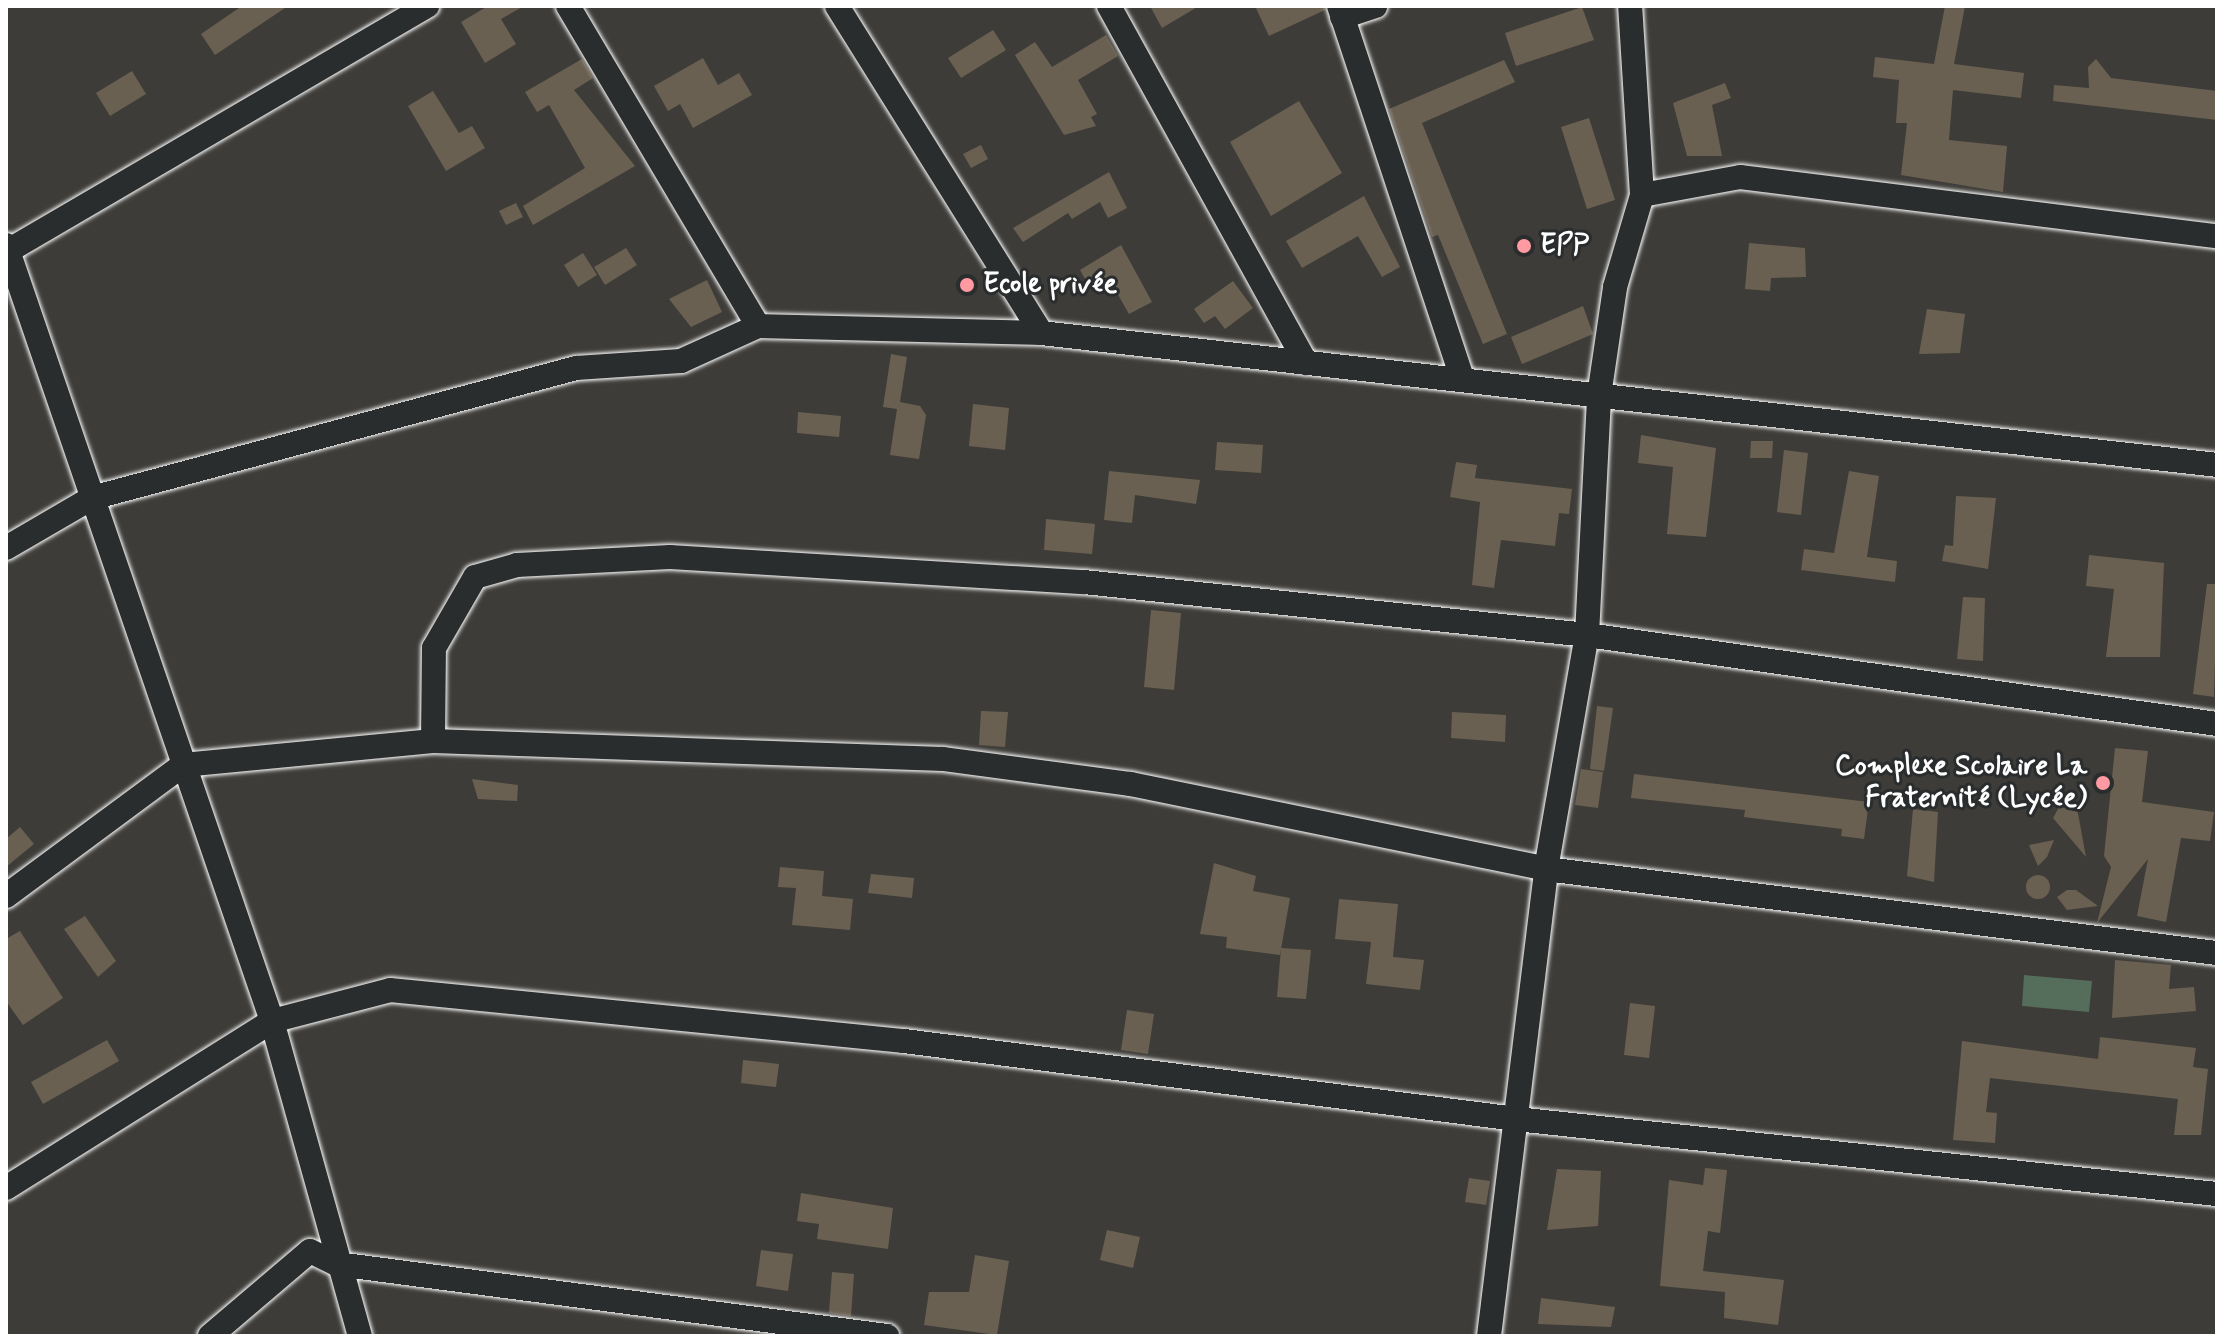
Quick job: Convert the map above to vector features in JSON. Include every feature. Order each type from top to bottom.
[{"type":"street","points":[[360,1336],[337,1264],[272,1021],[6,249],[427,6]]},
{"type":"street","points":[[568,6],[758,326]]},
{"type":"street","points":[[837,6],[1041,333]]},
{"type":"street","points":[[1109,6],[1306,363]]},
{"type":"street","points":[[1375,6],[1340,11],[1463,380]]},
{"type":"street","points":[[1489,1336],[1546,869],[1587,635],[1599,396],[1615,287],[1642,195],[1630,6]]},
{"type":"street","points":[[1642,195],[1740,177],[2217,236]]},
{"type":"street","points":[[6,548],[92,498],[576,368],[681,361],[758,326],[1041,333],[2217,465]]},
{"type":"street","points":[[433,741],[434,648],[475,577],[517,565],[670,557],[1084,582],[1587,635],[2217,724]]},
{"type":"street","points":[[6,896],[183,765],[433,741],[943,759],[1130,784],[1546,869],[2217,953]]},
{"type":"street","points":[[6,1188],[272,1021],[390,990],[904,1041],[1516,1119],[2217,1194]]},
{"type":"street","points":[[210,1336],[310,1251],[337,1264],[887,1336]]},
{"type":"green space","points":[[2024,975],[2092,981],[2089,1012],[2022,1006]]},
{"type":"building","points":[[242,6],[288,6],[215,55],[201,34]]},
{"type":"building","points":[[488,6],[524,6],[501,19],[516,44],[485,63],[461,22]]},
{"type":"building","points":[[1150,6],[1199,6],[1162,28]]},
{"type":"building","points":[[1255,6],[1324,6],[1325,10],[1269,36]]},
{"type":"building","points":[[1945,6],[1965,6],[1954,64],[2024,73],[2021,98],[1953,90],[1949,140],[2007,146],[2003,192],[1901,175],[1907,123],[1896,123],[1899,80],[1873,77],[1875,57],[1934,64]]},
{"type":"building","points":[[1582,7],[1594,40],[1516,66],[1505,33]]},
{"type":"building","points":[[993,30],[1006,50],[961,78],[948,58]]},
{"type":"building","points":[[1106,35],[1118,56],[1078,80],[1097,114],[1091,117],[1096,126],[1064,135],[1015,55],[1035,42],[1052,67]]},
{"type":"building","points":[[703,58],[718,85],[739,73],[752,95],[693,128],[680,104],[668,111],[654,86]]},
{"type":"building","points":[[582,59],[593,78],[574,90],[635,166],[533,225],[523,206],[585,168],[549,105],[537,112],[525,92]]},
{"type":"building","points":[[2096,59],[2111,78],[2217,91],[2217,120],[2053,101],[2054,85],[2089,88],[2088,67]]},
{"type":"building","points":[[1504,60],[1515,82],[1422,123],[1507,334],[1483,344],[1438,235],[1432,237],[1389,109]]},
{"type":"building","points":[[132,71],[146,94],[110,116],[96,93]]},
{"type":"building","points":[[1725,83],[1731,98],[1712,105],[1722,156],[1687,156],[1673,103]]},
{"type":"building","points":[[433,91],[459,133],[472,126],[485,148],[446,171],[408,106]]},
{"type":"building","points":[[1299,101],[1342,173],[1271,216],[1230,142]]},
{"type":"building","points":[[1589,118],[1615,200],[1587,209],[1561,127]]},
{"type":"building","points":[[981,145],[988,159],[971,168],[963,154]]},
{"type":"building","points":[[1109,172],[1127,208],[1108,218],[1100,202],[1072,219],[1068,213],[1023,242],[1013,228]]},
{"type":"building","points":[[1364,196],[1400,267],[1382,277],[1358,236],[1302,268],[1286,241]]},
{"type":"building","points":[[516,203],[523,217],[506,225],[499,211]]},
{"type":"building","points":[[1749,243],[1805,248],[1806,277],[1771,278],[1770,291],[1745,289]]},
{"type":"building","points":[[1121,245],[1152,302],[1129,314],[1108,277],[1090,288],[1080,270]]},
{"type":"building","points":[[626,248],[637,265],[605,285],[594,267]]},
{"type":"building","points":[[583,253],[597,275],[578,287],[564,265]]},
{"type":"building","points":[[707,280],[722,312],[691,327],[669,299]]},
{"type":"building","points":[[1233,281],[1253,308],[1225,329],[1215,316],[1204,323],[1194,309]]},
{"type":"building","points":[[1583,306],[1593,334],[1522,364],[1511,337]]},
{"type":"building","points":[[1927,309],[1965,314],[1960,353],[1919,354]]},
{"type":"building","points":[[891,354],[907,357],[900,402],[920,406],[926,415],[919,459],[890,455],[897,409],[883,407]]},
{"type":"building","points":[[973,404],[1009,408],[1005,450],[969,446]]},
{"type":"building","points":[[798,412],[841,416],[839,437],[797,433]]},
{"type":"building","points":[[1641,435],[1716,448],[1706,537],[1667,534],[1673,467],[1638,463]]},
{"type":"building","points":[[1751,441],[1773,441],[1772,458],[1750,458]]},
{"type":"building","points":[[1217,442],[1263,445],[1261,473],[1215,470]]},
{"type":"building","points":[[1784,450],[1808,453],[1801,515],[1777,512]]},
{"type":"building","points":[[1456,462],[1477,465],[1475,478],[1572,489],[1569,514],[1559,513],[1555,546],[1501,540],[1494,588],[1472,585],[1480,502],[1450,497]]},
{"type":"building","points":[[1109,471],[1200,480],[1196,504],[1135,495],[1132,523],[1104,520]]},
{"type":"building","points":[[1849,471],[1879,476],[1867,557],[1897,561],[1895,582],[1801,570],[1804,549],[1834,553]]},
{"type":"building","points":[[1956,496],[1996,498],[1988,569],[1942,561],[1945,545],[1953,546]]},
{"type":"building","points":[[1046,519],[1095,524],[1092,554],[1044,550]]},
{"type":"building","points":[[2089,555],[2164,563],[2160,657],[2106,657],[2114,589],[2086,586]]},
{"type":"building","points":[[2207,584],[2217,584],[2214,697],[2193,694]]},
{"type":"building","points":[[1963,597],[1985,598],[1983,661],[1957,659]]},
{"type":"building","points":[[1151,610],[1181,613],[1174,690],[1144,687]]},
{"type":"building","points":[[1597,706],[1613,708],[1604,771],[1590,769]]},
{"type":"building","points":[[981,711],[1008,712],[1005,747],[979,745]]},
{"type":"building","points":[[1452,712],[1506,715],[1505,742],[1451,738]]},
{"type":"building","points":[[2115,748],[2148,751],[2142,802],[2214,812],[2210,841],[2181,838],[2166,922],[2137,916],[2148,859],[2097,923],[2111,867],[2104,856]]},
{"type":"building","points":[[1581,769],[1603,772],[1598,808],[1575,805]]},
{"type":"building","points":[[1634,774],[1869,802],[1864,839],[1841,836],[1842,829],[1744,817],[1745,810],[1631,798]]},
{"type":"building","points":[[472,779],[518,785],[517,801],[478,799]]},
{"type":"building","points":[[2063,800],[2077,808],[2086,857],[2053,818]]},
{"type":"building","points":[[1913,809],[1938,812],[1934,882],[1907,876]]},
{"type":"building","points":[[20,827],[34,844],[6,867],[6,839]]},
{"type":"building","points":[[2054,840],[2047,857],[2038,866],[2029,845]]},
{"type":"building","points":[[1214,863],[1256,876],[1253,891],[1290,898],[1280,955],[1226,948],[1227,937],[1200,934]]},
{"type":"building","points":[[780,867],[824,871],[822,896],[853,899],[850,930],[792,925],[796,888],[778,887]]},
{"type":"building","points":[[871,874],[914,878],[912,898],[868,893]]},
{"type":"building","points":[[2038,875],[2046,879],[2050,887],[2046,895],[2038,899],[2030,895],[2026,887],[2030,879]]},
{"type":"building","points":[[2067,890],[2076,890],[2098,906],[2067,910],[2057,897]]},
{"type":"building","points":[[1339,899],[1398,904],[1393,957],[1424,960],[1420,990],[1366,984],[1371,942],[1335,939]]},
{"type":"building","points":[[85,916],[116,961],[98,977],[64,929]]},
{"type":"building","points":[[20,931],[63,998],[23,1025],[6,1001],[6,939]]},
{"type":"building","points":[[1281,948],[1311,950],[1306,999],[1277,997]]},
{"type":"building","points":[[2115,960],[2171,965],[2169,989],[2194,987],[2196,1011],[2112,1018]]},
{"type":"building","points":[[1630,1003],[1655,1006],[1649,1058],[1624,1055]]},
{"type":"building","points":[[1127,1010],[1154,1014],[1148,1054],[1121,1050]]},
{"type":"building","points":[[2100,1037],[2196,1048],[2193,1067],[2208,1069],[2201,1135],[2174,1135],[2178,1099],[1990,1078],[1986,1112],[1997,1113],[1995,1143],[1953,1140],[1962,1041],[2098,1059]]},
{"type":"building","points":[[107,1040],[119,1061],[43,1104],[31,1082]]},
{"type":"building","points":[[743,1060],[779,1064],[776,1087],[741,1083]]},
{"type":"building","points":[[1705,1168],[1727,1170],[1720,1233],[1708,1231],[1703,1271],[1784,1280],[1778,1325],[1724,1318],[1725,1292],[1660,1286],[1669,1180],[1703,1185]]},
{"type":"building","points":[[1557,1169],[1601,1171],[1598,1226],[1547,1230]]},
{"type":"building","points":[[1469,1178],[1490,1181],[1486,1205],[1465,1202]]},
{"type":"building","points":[[801,1193],[893,1208],[888,1249],[817,1239],[819,1224],[797,1221]]},
{"type":"building","points":[[1107,1230],[1140,1237],[1133,1268],[1100,1260]]},
{"type":"building","points":[[761,1250],[793,1254],[788,1291],[756,1286]]},
{"type":"building","points":[[975,1255],[1009,1261],[997,1335],[924,1325],[929,1292],[969,1292]]},
{"type":"building","points":[[832,1272],[854,1274],[851,1316],[829,1313]]},
{"type":"building","points":[[1541,1298],[1615,1307],[1611,1327],[1538,1324]]},
{"type":"place","name":"EPP","points":[[1524,246]]},
{"type":"place","name":"Ecole privée","points":[[967,285]]},
{"type":"place","name":"Complexe Scolaire La Fraternité (Lycée)","points":[[2103,783]]}]
